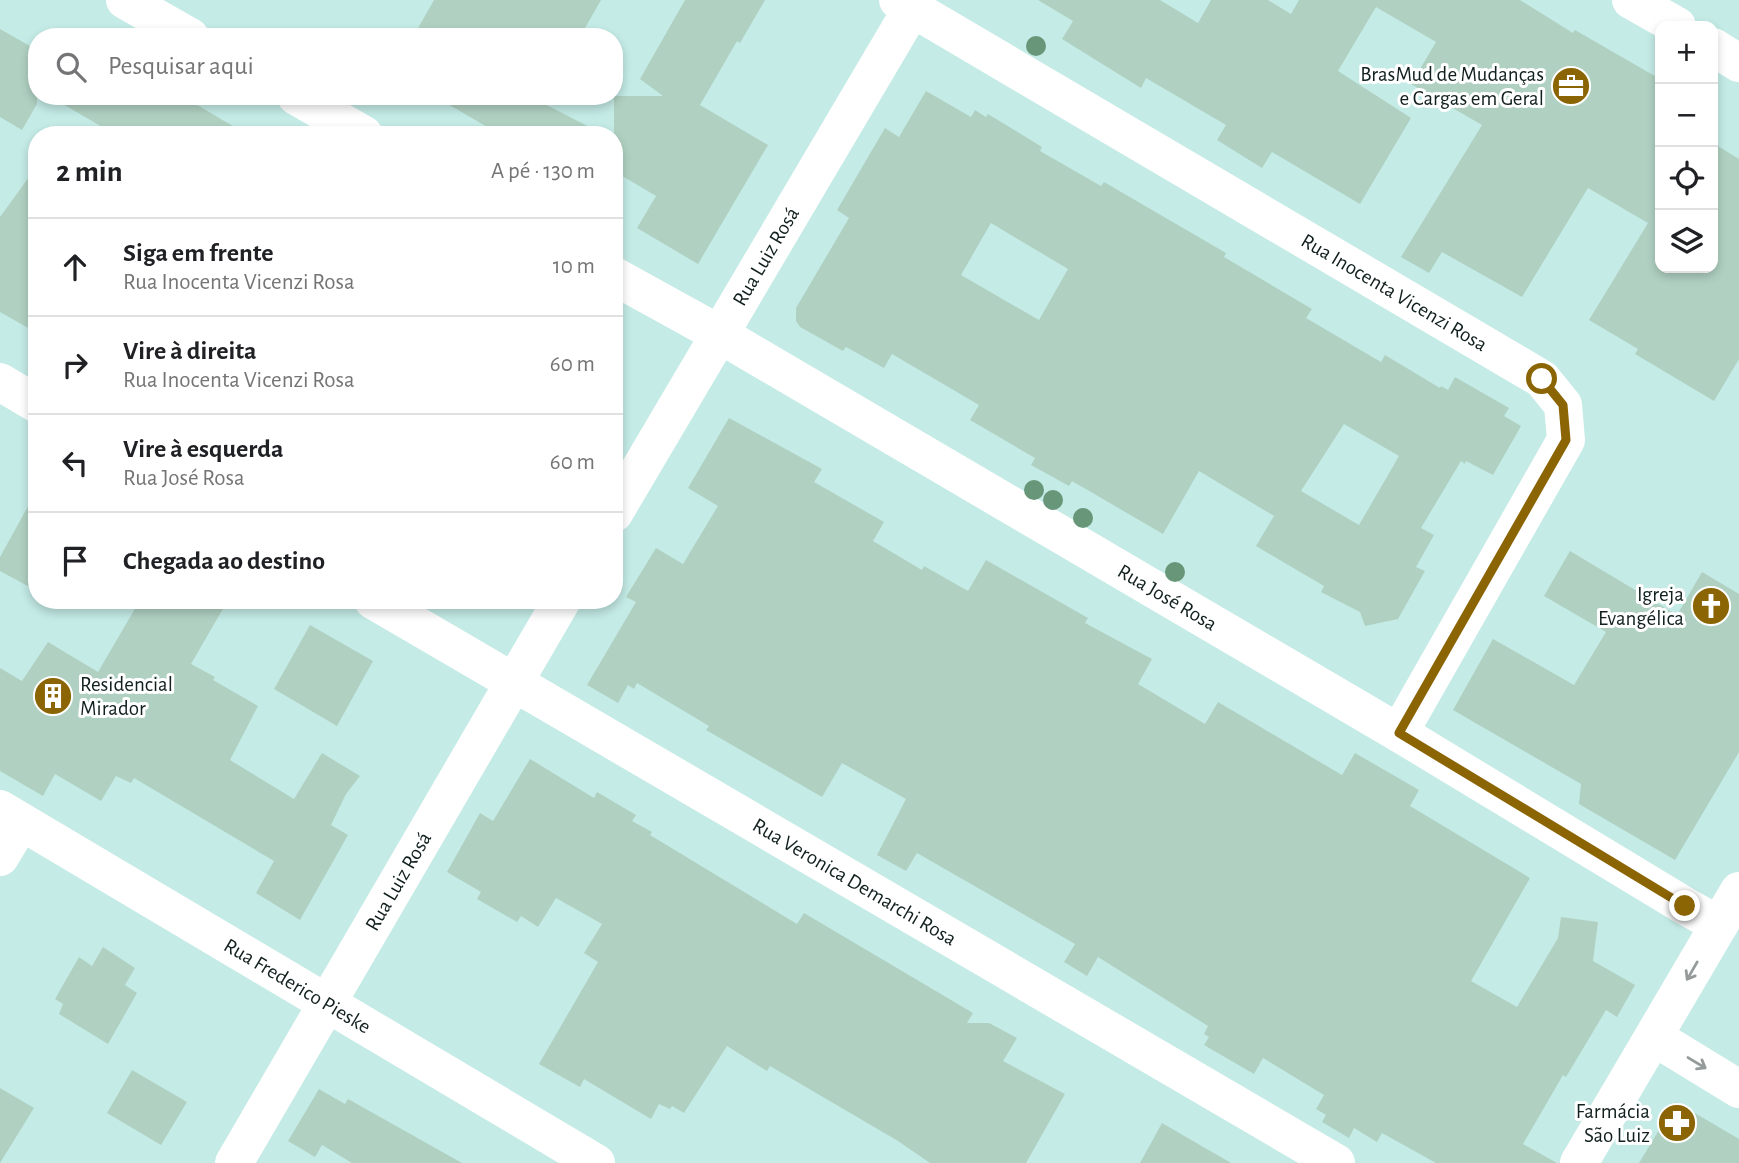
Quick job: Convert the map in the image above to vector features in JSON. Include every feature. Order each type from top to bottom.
[{"type":"street","points":[[125,0],[174,28]]},
{"type":"street","points":[[1632,0],[1668,21]]},
{"type":"street","name":"Rua Luiz Rosá","points":[[623,498],[909,3]]},
{"type":"street","name":"Rua Inocenta Vicenzi Rosa","points":[[909,3],[1542,379],[1563,405],[1566,440],[1399,733]]},
{"type":"street","points":[[1718,50],[1739,63]]},
{"type":"street","points":[[312,105],[348,126]]},
{"type":"street","name":"Rua José Rosa","points":[[623,281],[719,334],[1399,733],[1719,925]]},
{"type":"street","points":[[0,382],[28,399]]},
{"type":"street","name":"Rua Veronica Demarchi Rosa","points":[[388,609],[1336,1163]]},
{"type":"street","name":"Rua Luiz Rosá","points":[[233,1163],[557,609]]},
{"type":"street","points":[[0,858],[10,816]]},
{"type":"street","name":"Rua Frederico Pieske","points":[[10,816],[596,1163]]},
{"type":"street","points":[[1579,1163],[1739,891]]},
{"type":"street","points":[[1654,1037],[1739,1089]]},
{"type":"building","points":[[434,0],[601,0],[585,28],[418,28]]},
{"type":"building","points":[[685,0],[765,0],[740,43],[737,41],[700,105],[768,145],[698,264],[637,228],[656,196],[623,176],[623,126],[614,126],[614,105],[623,105],[623,96],[663,96],[640,79]]},
{"type":"building","points":[[1038,0],[1160,0],[1198,23],[1211,0],[1268,0],[1291,14],[1299,0],[1520,0],[1573,33],[1575,30],[1655,76],[1655,273],[1718,273],[1718,146],[1739,159],[1739,359],[1714,401],[1635,354],[1638,349],[1589,320],[1648,223],[1588,188],[1522,297],[1442,252],[1429,273],[1401,257],[1482,125],[1411,84],[1436,42],[1376,7],[1338,71],[1411,118],[1360,204],[1272,152],[1262,168],[1217,140],[1226,125],[1146,78],[1141,88],[1062,39],[1073,21]]},
{"type":"building","points":[[0,29],[28,45],[28,105],[36,105],[22,130],[0,117]]},
{"type":"building","points":[[926,91],[971,117],[975,110],[986,117],[988,114],[1042,147],[1040,151],[1101,186],[1104,182],[1226,253],[1224,257],[1312,309],[1306,318],[1381,362],[1385,355],[1440,388],[1441,386],[1448,390],[1455,377],[1509,408],[1504,416],[1521,426],[1493,475],[1461,461],[1421,528],[1434,535],[1416,567],[1425,571],[1398,619],[1365,626],[1360,612],[1321,592],[1324,586],[1256,546],[1274,516],[1199,471],[1163,534],[1072,481],[1069,486],[1031,465],[1035,458],[970,420],[979,405],[892,354],[884,368],[846,347],[843,351],[800,327],[796,321],[796,308],[849,218],[837,210],[885,128],[899,137]],"holes":[[[991,223],[1068,269],[1039,320],[961,275]],[[1344,424],[1399,456],[1359,525],[1301,491]]]},
{"type":"building","points":[[64,105],[197,105],[233,126],[101,126]]},
{"type":"building","points":[[449,105],[547,105],[587,126],[486,126]]},
{"type":"building","points":[[28,178],[28,328],[0,312],[0,217]]},
{"type":"building","points":[[729,418],[822,469],[814,482],[884,522],[873,541],[922,570],[924,566],[968,591],[986,560],[1088,618],[1085,623],[1152,659],[1138,684],[1205,724],[1218,702],[1342,775],[1355,753],[1419,790],[1410,806],[1530,878],[1471,981],[1517,1007],[1558,938],[1561,917],[1598,922],[1593,961],[1635,985],[1617,1017],[1606,1010],[1566,1077],[1563,1075],[1523,1144],[1557,1163],[1436,1163],[1382,1133],[1377,1142],[1354,1128],[1349,1138],[1322,1122],[1326,1115],[1316,1109],[1324,1095],[1263,1058],[1254,1074],[1204,1045],[1209,1037],[1204,1034],[1208,1026],[1098,957],[1087,976],[1064,962],[1075,944],[1011,907],[917,853],[906,871],[877,855],[906,799],[842,763],[822,797],[706,730],[709,726],[637,683],[634,689],[628,685],[618,703],[587,685],[636,602],[626,597],[656,548],[683,564],[718,506],[688,488]]},
{"type":"building","points":[[28,506],[28,586],[0,571],[0,557]]},
{"type":"building","points":[[1570,551],[1677,615],[1702,572],[1739,594],[1739,752],[1675,860],[1579,804],[1581,784],[1453,710],[1493,639],[1574,685],[1606,632],[1544,596]]},
{"type":"building","points":[[135,609],[223,609],[191,664],[258,706],[230,760],[294,799],[322,753],[360,776],[346,794],[331,825],[348,835],[300,920],[256,893],[274,861],[134,778],[131,783],[116,776],[101,801],[55,774],[43,796],[0,771],[0,668],[22,681],[48,642],[98,672]]},
{"type":"building","points":[[310,625],[373,661],[337,726],[274,689]]},
{"type":"building","points":[[530,759],[594,798],[597,792],[636,815],[632,821],[652,832],[650,835],[797,924],[804,913],[973,1013],[967,1023],[989,1023],[1017,1038],[1003,1061],[1065,1094],[1026,1163],[930,1163],[898,1141],[770,1066],[767,1071],[727,1046],[684,1113],[672,1106],[670,1109],[659,1104],[651,1119],[584,1079],[580,1087],[539,1064],[598,962],[584,953],[602,924],[556,898],[538,927],[521,916],[517,922],[477,899],[481,892],[447,872],[480,813],[493,821]]},
{"type":"building","points":[[103,947],[135,968],[125,985],[137,993],[108,1044],[59,1014],[63,1004],[55,999],[79,957],[92,966]]},
{"type":"building","points":[[132,1070],[187,1102],[161,1145],[107,1113]]},
{"type":"building","points":[[0,1088],[34,1108],[0,1163]]},
{"type":"building","points":[[319,1089],[345,1104],[348,1099],[462,1163],[352,1163],[322,1145],[315,1157],[288,1141]]},
{"type":"building","points":[[1676,1102],[1739,1139],[1739,1163],[1639,1163]]},
{"type":"building","points":[[1162,1123],[1231,1163],[1140,1163]]},
{"type":"place","name":"BrasMud de Mudanças e Cargas em Geral","points":[[1571,86]]},
{"type":"place","name":"Igreja Evangélica","points":[[1711,606]]},
{"type":"place","name":"Residencial Mirador","points":[[53,696]]},
{"type":"place","name":"Farmácia São Luiz","points":[[1677,1123]]},
{"type":"route","points":[[1542,379],[1563,405],[1566,440],[1399,733],[1685,906]]}]
